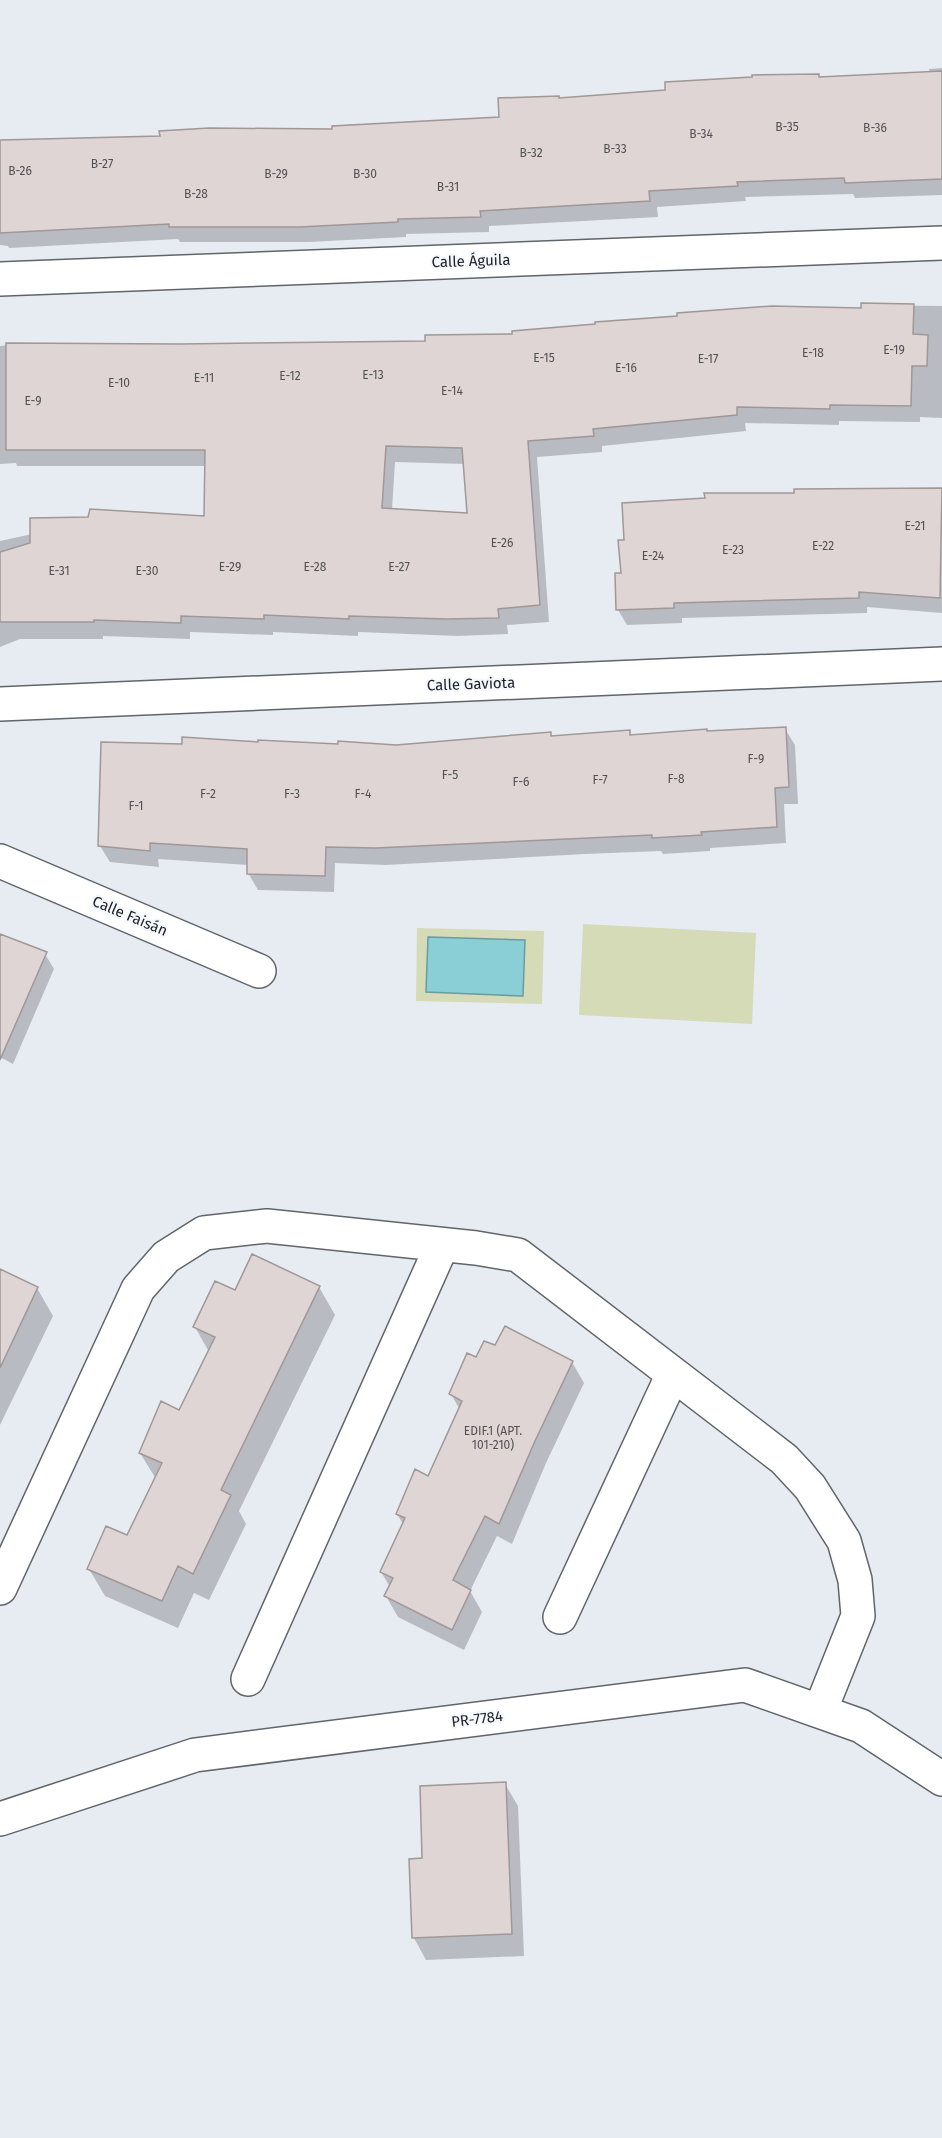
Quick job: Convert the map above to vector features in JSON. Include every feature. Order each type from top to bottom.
[{"type":"street","name":"Calle Águila","points":[[0,279],[942,243]]},
{"type":"street","name":"Calle Gaviota","points":[[0,704],[942,664]]},
{"type":"street","name":"Calle Faisán","points":[[0,861],[259,971]]},
{"type":"street","points":[[0,1588],[138,1288],[166,1257],[204,1233],[267,1226],[518,1255],[784,1459],[810,1487],[844,1541],[855,1580],[858,1616],[820,1711]]},
{"type":"street","points":[[248,1679],[442,1245]]},
{"type":"street","points":[[560,1617],[673,1374]]},
{"type":"street","name":"PR-7784","points":[[0,1819],[195,1755],[745,1685],[861,1725],[942,1779]]},
{"type":"green space","points":[[583,924],[756,933],[752,1024],[579,1015]]},
{"type":"green space","points":[[417,928],[544,931],[542,1004],[416,1001]]},
{"type":"water","points":[[428,937],[525,940],[523,996],[426,992]]},
{"type":"building","points":[[942,71],[942,179],[845,183],[844,178],[737,182],[738,186],[649,191],[650,201],[480,211],[481,217],[398,219],[398,222],[299,227],[169,227],[169,224],[0,233],[0,140],[160,136],[159,131],[209,128],[332,129],[332,126],[499,117],[498,98],[559,96],[559,98],[665,90],[665,82],[752,77],[752,75],[819,74],[819,77]]},
{"type":"building","points":[[861,303],[914,304],[913,334],[928,335],[927,366],[912,366],[911,406],[830,405],[830,409],[737,407],[737,415],[593,429],[594,436],[528,441],[540,605],[498,609],[499,618],[349,616],[349,619],[264,615],[264,619],[181,616],[181,623],[94,620],[94,622],[0,622],[0,552],[30,543],[30,518],[88,517],[90,509],[204,516],[205,450],[6,450],[6,343],[180,344],[425,341],[425,335],[512,334],[512,331],[677,316],[677,313],[772,306],[861,308]],"holes":[[[386,446],[462,448],[467,513],[382,508]]]},
{"type":"building","points":[[942,488],[940,598],[859,592],[859,598],[674,603],[674,608],[616,610],[615,573],[621,573],[618,540],[624,540],[622,503],[705,498],[704,493],[794,493],[794,489]]},
{"type":"building","points":[[786,727],[789,787],[775,788],[777,827],[652,838],[652,835],[376,848],[326,847],[325,876],[247,874],[247,849],[150,843],[150,851],[98,846],[101,742],[182,744],[182,737],[258,742],[258,740],[338,744],[338,741],[396,745],[551,732],[551,736],[630,730],[630,735],[707,729],[707,731]]},
{"type":"building","points":[[0,934],[47,952],[0,1060]]},
{"type":"building","points":[[252,1254],[320,1286],[221,1490],[231,1495],[193,1574],[178,1566],[162,1601],[87,1569],[106,1526],[127,1535],[162,1463],[139,1453],[161,1401],[179,1410],[215,1337],[193,1327],[215,1281],[235,1290]]},
{"type":"building","points":[[0,1269],[38,1287],[0,1368]]},
{"type":"building","points":[[505,1326],[573,1361],[499,1524],[485,1516],[453,1580],[471,1590],[452,1630],[384,1596],[393,1578],[380,1572],[405,1518],[396,1514],[415,1469],[428,1476],[462,1401],[449,1394],[467,1353],[476,1357],[484,1341],[495,1345]]},
{"type":"building","points":[[506,1782],[512,1934],[412,1938],[409,1859],[422,1858],[420,1786]]}]
